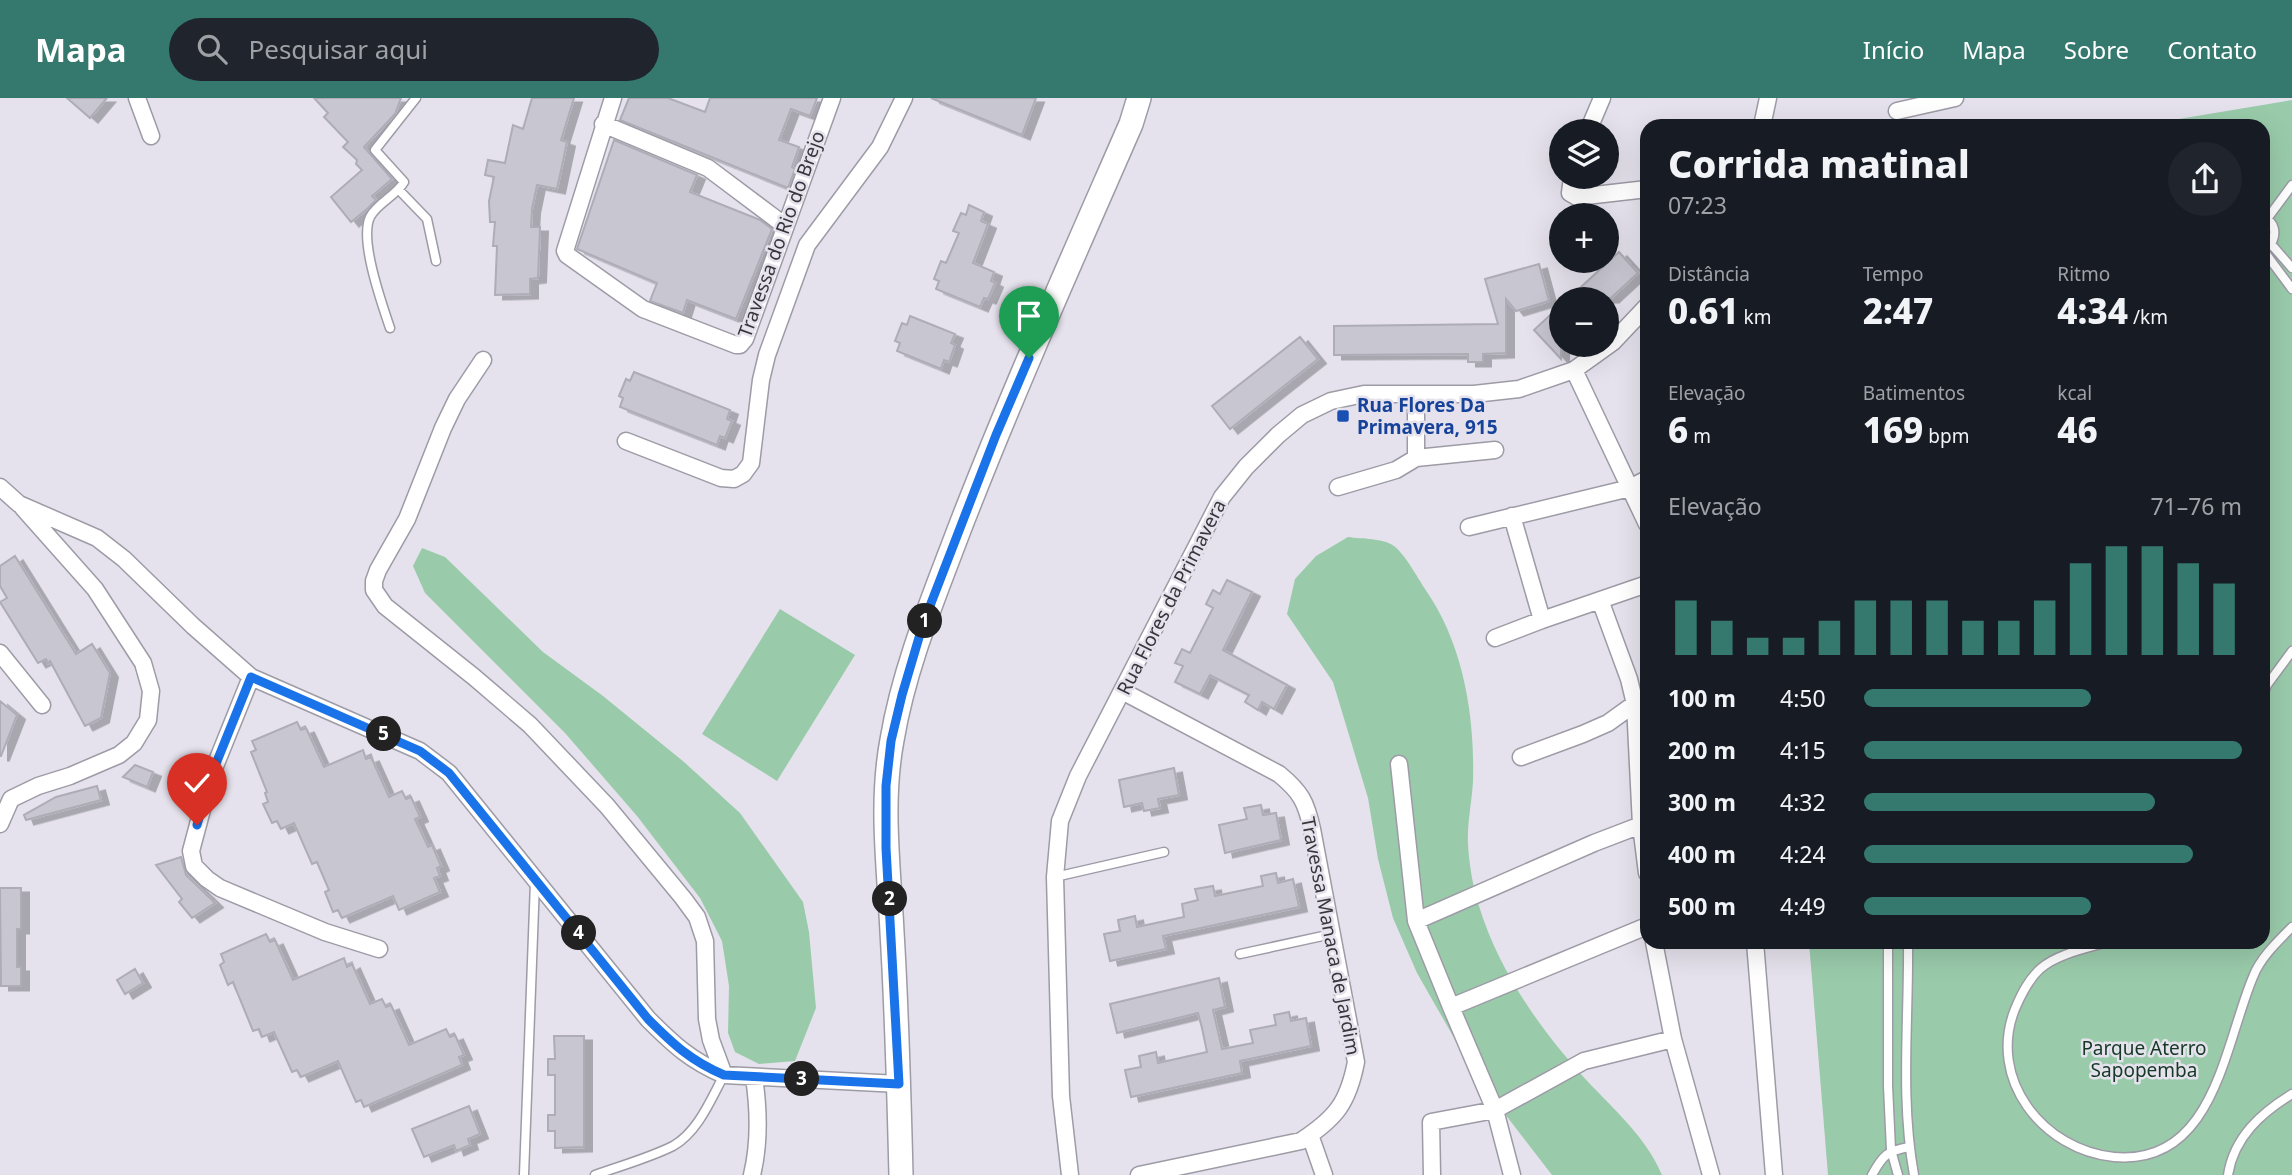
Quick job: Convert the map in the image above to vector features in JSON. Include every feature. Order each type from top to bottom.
[{"type":"main road","points":[[901,1175],[899,1084],[886,848],[886,786],[891,741],[923,624],[996,435],[1131,124],[1139,98]]},
{"type":"street","points":[[137,98],[151,136]]},
{"type":"street","name":"Travessa do Rio do Brejo","points":[[613,98],[565,251],[567,255],[643,309],[723,341],[740,345],[745,339],[832,98]]},
{"type":"street","points":[[626,441],[721,478],[734,479],[743,474],[751,463],[754,451],[761,380],[767,355],[807,245],[880,147],[904,98]]},
{"type":"street","points":[[1593,119],[1602,98]]},
{"type":"street","points":[[1764,119],[1768,98]]},
{"type":"street","points":[[1897,111],[1955,98]]},
{"type":"street","points":[[603,124],[708,168],[783,230],[807,245]]},
{"type":"street","points":[[1570,189],[1570,193],[1577,197],[1640,190]]},
{"type":"street","name":"Rua Flores da Primavera","points":[[1070,1175],[1061,1096],[1055,877],[1060,821],[1078,776],[1222,497],[1246,467],[1278,435],[1303,415],[1331,401],[1364,394],[1474,394],[1519,389],[1574,370],[1613,342],[1640,313]]},
{"type":"street","points":[[483,360],[457,399],[443,428],[407,519],[378,570],[374,590],[385,606],[530,725],[607,806],[684,898],[697,918],[705,941],[708,1019],[711,1040],[724,1075]]},
{"type":"street","points":[[1574,370],[1640,509]]},
{"type":"street","points":[[1416,394],[1416,458]]},
{"type":"street","points":[[1338,487],[1396,470],[1416,458],[1496,450]]},
{"type":"street","points":[[1469,527],[1630,488],[1640,483]]},
{"type":"street","points":[[0,487],[19,504],[95,589],[143,663],[151,691],[148,720],[134,743],[119,755],[6,797],[0,824]]},
{"type":"street","points":[[19,504],[97,538],[124,559],[251,677],[420,751],[449,773],[648,1019],[680,1051],[703,1066],[724,1075],[899,1084]]},
{"type":"street","points":[[1512,516],[1542,620]]},
{"type":"street","points":[[1496,638],[1640,586]]},
{"type":"street","points":[[1600,600],[1629,679],[1640,697]]},
{"type":"street","points":[[0,653],[42,705]]},
{"type":"street","points":[[251,677],[211,776],[191,851],[194,866],[207,880],[220,888],[325,932],[379,949]]},
{"type":"street","name":"Travessa Manaca de Jardim","points":[[1122,691],[1279,774],[1296,788],[1306,805],[1309,817],[1356,1062],[1352,1084],[1344,1101],[1324,1126],[1301,1141],[1212,1167],[1139,1175]]},
{"type":"street","points":[[1521,757],[1608,723],[1640,700]]},
{"type":"street","points":[[1399,764],[1416,921],[1495,1110],[1512,1175]]},
{"type":"street","points":[[1416,921],[1640,825]]},
{"type":"street","points":[[1451,1007],[1640,929]]},
{"type":"street","points":[[1655,949],[1673,1040],[1711,1175]]},
{"type":"street","points":[[1756,949],[1774,1175]]},
{"type":"street","points":[[1432,1175],[1431,1122],[1495,1110],[1584,1061],[1673,1040]]},
{"type":"street","points":[[752,1175],[757,1153],[759,1110],[754,1077]]},
{"type":"street","points":[[1310,1135],[1324,1175]]},
{"type":"lane","points":[[390,328],[369,255],[369,220],[374,212],[400,190],[404,181],[375,150],[416,98]]},
{"type":"lane","points":[[2270,212],[2292,185]]},
{"type":"lane","points":[[400,190],[427,219],[436,261]]},
{"type":"lane","points":[[2270,224],[2275,230],[2271,244],[2292,268]]},
{"type":"lane","points":[[2270,259],[2292,289]]},
{"type":"lane","points":[[2270,681],[2292,651]]},
{"type":"lane","points":[[1055,877],[1164,852]]},
{"type":"lane","points":[[524,1175],[536,879]]},
{"type":"lane","points":[[2087,949],[2040,968],[2022,991],[2009,1024],[2006,1052],[2018,1094],[2037,1121],[2066,1144],[2093,1154],[2145,1156],[2169,1148],[2205,1108],[2221,1072],[2254,974],[2292,927]]},
{"type":"lane","points":[[1240,954],[1332,934]]},
{"type":"lane","points":[[1888,949],[1888,1086],[1891,1150],[1898,1175]]},
{"type":"lane","points":[[1908,949],[1905,1085],[1909,1147],[1914,1175]]},
{"type":"lane","points":[[595,1175],[674,1145],[703,1114],[724,1075]]},
{"type":"lane","points":[[2228,1175],[2230,1161],[2242,1137],[2265,1111],[2292,1094]]},
{"type":"lane","points":[[1872,1175],[1891,1150],[1909,1147]]},
{"type":"green space","name":"Parque Aterro Sapopemba","points":[[2292,100],[2292,1175],[1828,1175],[1810,949],[2270,949],[2270,119],[2179,119]]},
{"type":"green space","points":[[1348,537],[1372,539],[1398,549],[1411,566],[1449,632],[1464,680],[1472,731],[1473,781],[1468,836],[1470,867],[1479,906],[1506,970],[1544,1029],[1633,1130],[1662,1175],[1552,1175],[1477,1078],[1417,973],[1393,918],[1378,859],[1368,798],[1333,682],[1287,614],[1295,579],[1316,556]]},
{"type":"green space","points":[[422,548],[445,557],[543,652],[603,696],[684,762],[740,813],[803,902],[809,932],[816,1008],[795,1061],[759,1064],[735,1052],[728,1033],[729,986],[722,941],[700,898],[637,816],[565,733],[425,593],[413,566]]},
{"type":"green space","points":[[780,609],[855,655],[777,781],[702,734]]},
{"type":"building","points":[[67,98],[107,98],[90,118]]},
{"type":"building","points":[[314,98],[401,98],[395,114],[364,147],[392,179],[372,196],[376,200],[351,222],[331,197],[362,170],[356,164],[357,160],[343,147],[348,142],[324,117],[328,113]]},
{"type":"building","points":[[532,98],[574,98],[561,140],[567,142],[557,189],[537,185],[531,227],[540,227],[538,278],[530,279],[530,294],[495,295],[497,246],[493,246],[495,222],[490,222],[489,201],[494,177],[485,175],[488,160],[505,163],[513,125],[523,129]]},
{"type":"building","points":[[629,98],[668,98],[705,112],[710,98],[817,98],[810,116],[791,109],[779,140],[799,147],[788,188],[620,120]]},
{"type":"building","points":[[931,98],[1036,98],[1022,135]]},
{"type":"building","points":[[614,140],[697,175],[690,192],[760,220],[772,229],[736,319],[687,300],[683,313],[650,301],[657,283],[577,249]]},
{"type":"building","points":[[969,205],[984,212],[981,221],[988,224],[973,263],[994,272],[991,281],[995,283],[988,299],[984,298],[980,307],[936,289],[939,281],[934,279],[941,261],[946,263],[959,233],[953,231],[961,213],[966,215]]},
{"type":"building","points":[[1619,252],[1638,273],[1619,291],[1619,287],[1581,287],[1596,273],[1619,273]]},
{"type":"building","points":[[1539,264],[1549,301],[1516,311],[1506,299],[1506,353],[1483,354],[1483,362],[1468,362],[1468,354],[1334,355],[1334,326],[1498,324],[1485,279]]},
{"type":"building","points":[[910,316],[955,334],[951,343],[955,345],[949,362],[944,360],[941,369],[897,351],[900,343],[895,341],[902,323],[907,325]]},
{"type":"building","points":[[1549,316],[1549,346],[1534,330]]},
{"type":"building","points":[[1300,337],[1318,359],[1230,429],[1212,406]]},
{"type":"building","points":[[634,372],[730,410],[727,419],[732,421],[725,438],[720,436],[717,445],[620,407],[623,398],[619,396],[626,379],[630,381]]},
{"type":"building","points":[[15,556],[76,654],[92,644],[110,673],[101,718],[85,726],[50,661],[48,663],[46,659],[38,663],[0,602],[7,598],[0,586],[0,566]]},
{"type":"building","points":[[1227,580],[1252,592],[1223,650],[1287,685],[1274,709],[1262,702],[1258,710],[1245,702],[1249,695],[1210,675],[1200,694],[1175,682],[1183,666],[1175,663],[1182,649],[1190,653],[1213,608],[1206,604],[1213,590],[1220,594]]},
{"type":"building","points":[[0,701],[17,715],[1,756],[0,756]]},
{"type":"building","points":[[297,722],[301,730],[306,728],[324,767],[363,750],[366,759],[371,757],[389,797],[402,791],[406,799],[411,797],[420,817],[415,819],[428,847],[432,845],[441,866],[437,868],[440,876],[434,878],[440,892],[399,910],[393,896],[342,918],[338,910],[333,912],[325,892],[329,890],[317,862],[312,864],[294,823],[281,829],[277,821],[272,823],[263,804],[268,802],[267,792],[251,752],[256,750],[252,741]]},
{"type":"building","points":[[135,765],[153,772],[147,787],[123,777]]},
{"type":"building","points":[[1174,768],[1179,795],[1158,799],[1160,808],[1144,811],[1142,803],[1124,807],[1119,780]]},
{"type":"building","points":[[97,786],[101,800],[26,820],[24,815],[56,797]]},
{"type":"building","points":[[1261,805],[1263,815],[1276,813],[1281,840],[1225,853],[1219,825],[1247,819],[1244,808]]},
{"type":"building","points":[[181,857],[186,875],[215,903],[192,918],[179,902],[182,899],[156,865]]},
{"type":"building","points":[[1276,873],[1278,883],[1293,879],[1299,907],[1163,936],[1166,949],[1110,961],[1104,934],[1120,931],[1118,920],[1135,916],[1137,927],[1184,917],[1182,904],[1198,900],[1195,889],[1213,886],[1215,896],[1263,886],[1261,876]]},
{"type":"building","points":[[0,888],[21,888],[17,967],[21,967],[21,986],[1,986]]},
{"type":"building","points":[[266,934],[270,942],[275,940],[293,980],[344,958],[347,967],[352,964],[370,1004],[382,999],[386,1007],[391,1005],[409,1045],[446,1029],[450,1037],[455,1035],[464,1055],[459,1057],[462,1065],[364,1107],[361,1100],[356,1102],[338,1061],[301,1077],[297,1070],[292,1072],[274,1032],[262,1037],[259,1029],[253,1031],[233,982],[228,985],[220,965],[224,962],[221,954]]},
{"type":"building","points":[[135,969],[143,983],[125,994],[117,980]]},
{"type":"building","points":[[1219,978],[1225,1007],[1213,1010],[1222,1049],[1253,1043],[1250,1030],[1276,1025],[1274,1015],[1289,1012],[1291,1021],[1306,1018],[1311,1046],[1240,1061],[1242,1073],[1131,1097],[1125,1070],[1141,1067],[1139,1056],[1156,1052],[1158,1063],[1207,1052],[1202,1028],[1198,1013],[1117,1033],[1110,1004]]},
{"type":"building","points":[[554,1036],[584,1036],[584,1147],[555,1148],[555,1131],[548,1131],[548,1115],[555,1115],[555,1075],[548,1075],[548,1059],[555,1059]]},
{"type":"building","points":[[469,1106],[480,1134],[468,1139],[470,1145],[456,1151],[454,1145],[424,1157],[412,1129]]},
{"type":"place","name":"Rua Flores Da Primavera, 915","points":[[1343,416]]},
{"type":"route","points":[[197,825],[211,776],[251,677],[420,751],[449,773],[648,1019],[680,1051],[703,1066],[724,1075],[899,1084],[886,848],[886,786],[891,741],[923,624],[996,435],[1029,358]]}]
